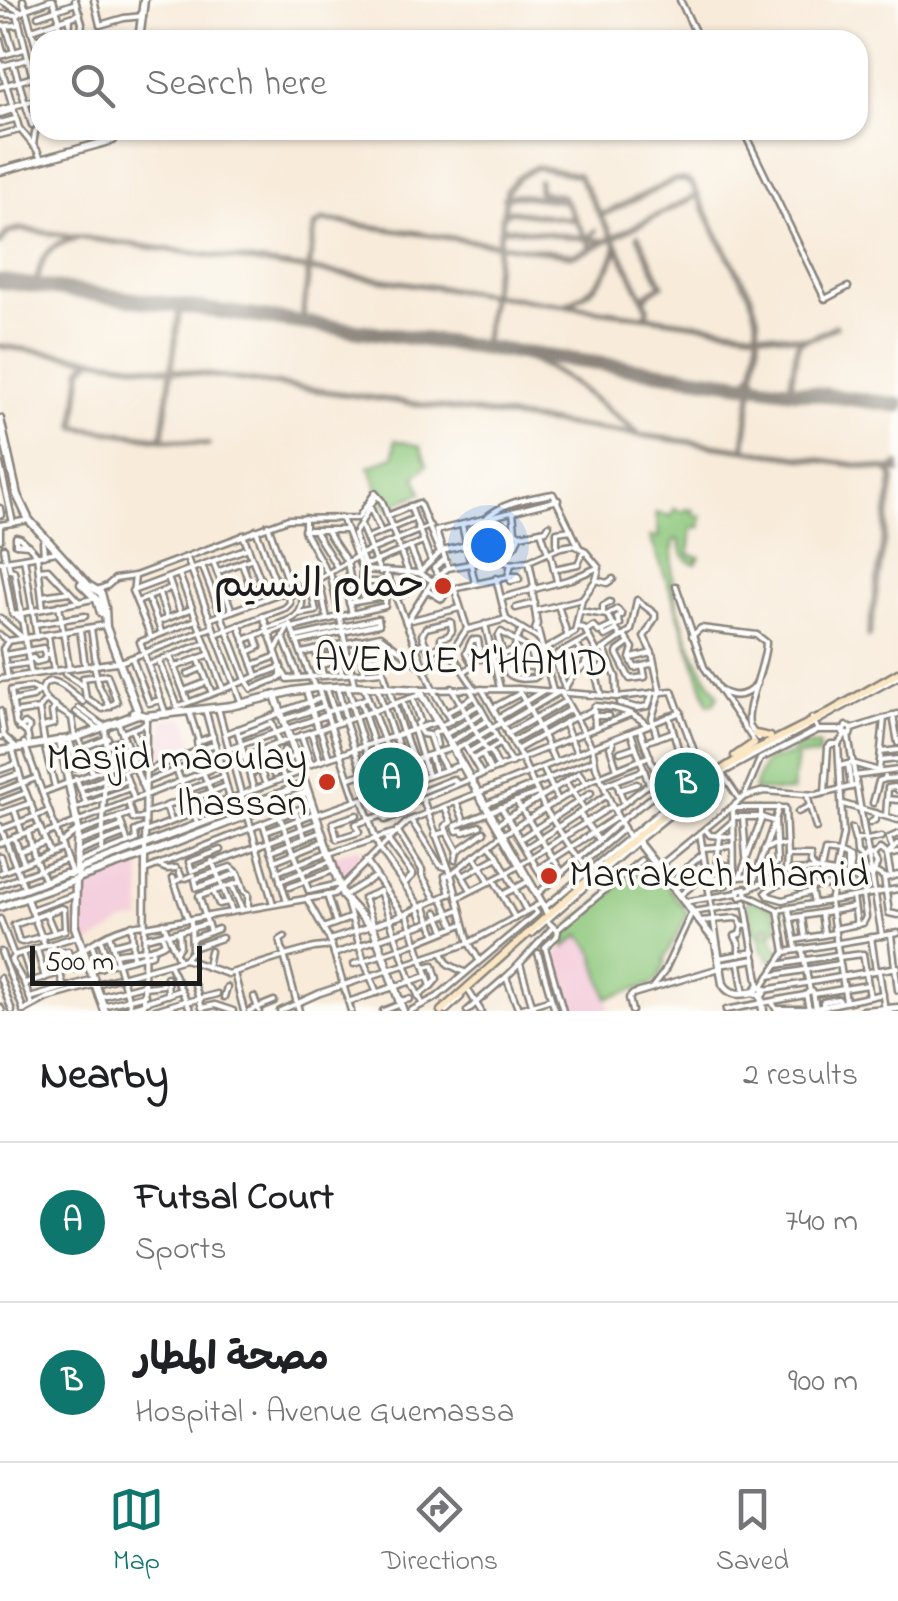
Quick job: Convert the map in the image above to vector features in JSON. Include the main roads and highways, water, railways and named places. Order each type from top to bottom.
[{"type":"main road","points":[[441,1011],[686,791],[760,742],[813,721],[898,673]]},
{"type":"main road","points":[[545,916],[590,870],[709,776]]},
{"type":"place","name":"حمام النسيم","points":[[443,586]]},
{"type":"place","name":"Futsal Court","points":[[391,780]]},
{"type":"place","name":"Masjid maoulay lhassan","points":[[327,782]]},
{"type":"place","name":"مصحة المطار","points":[[687,785]]},
{"type":"place","name":"Marrakech Mhamid","points":[[549,876]]}]
